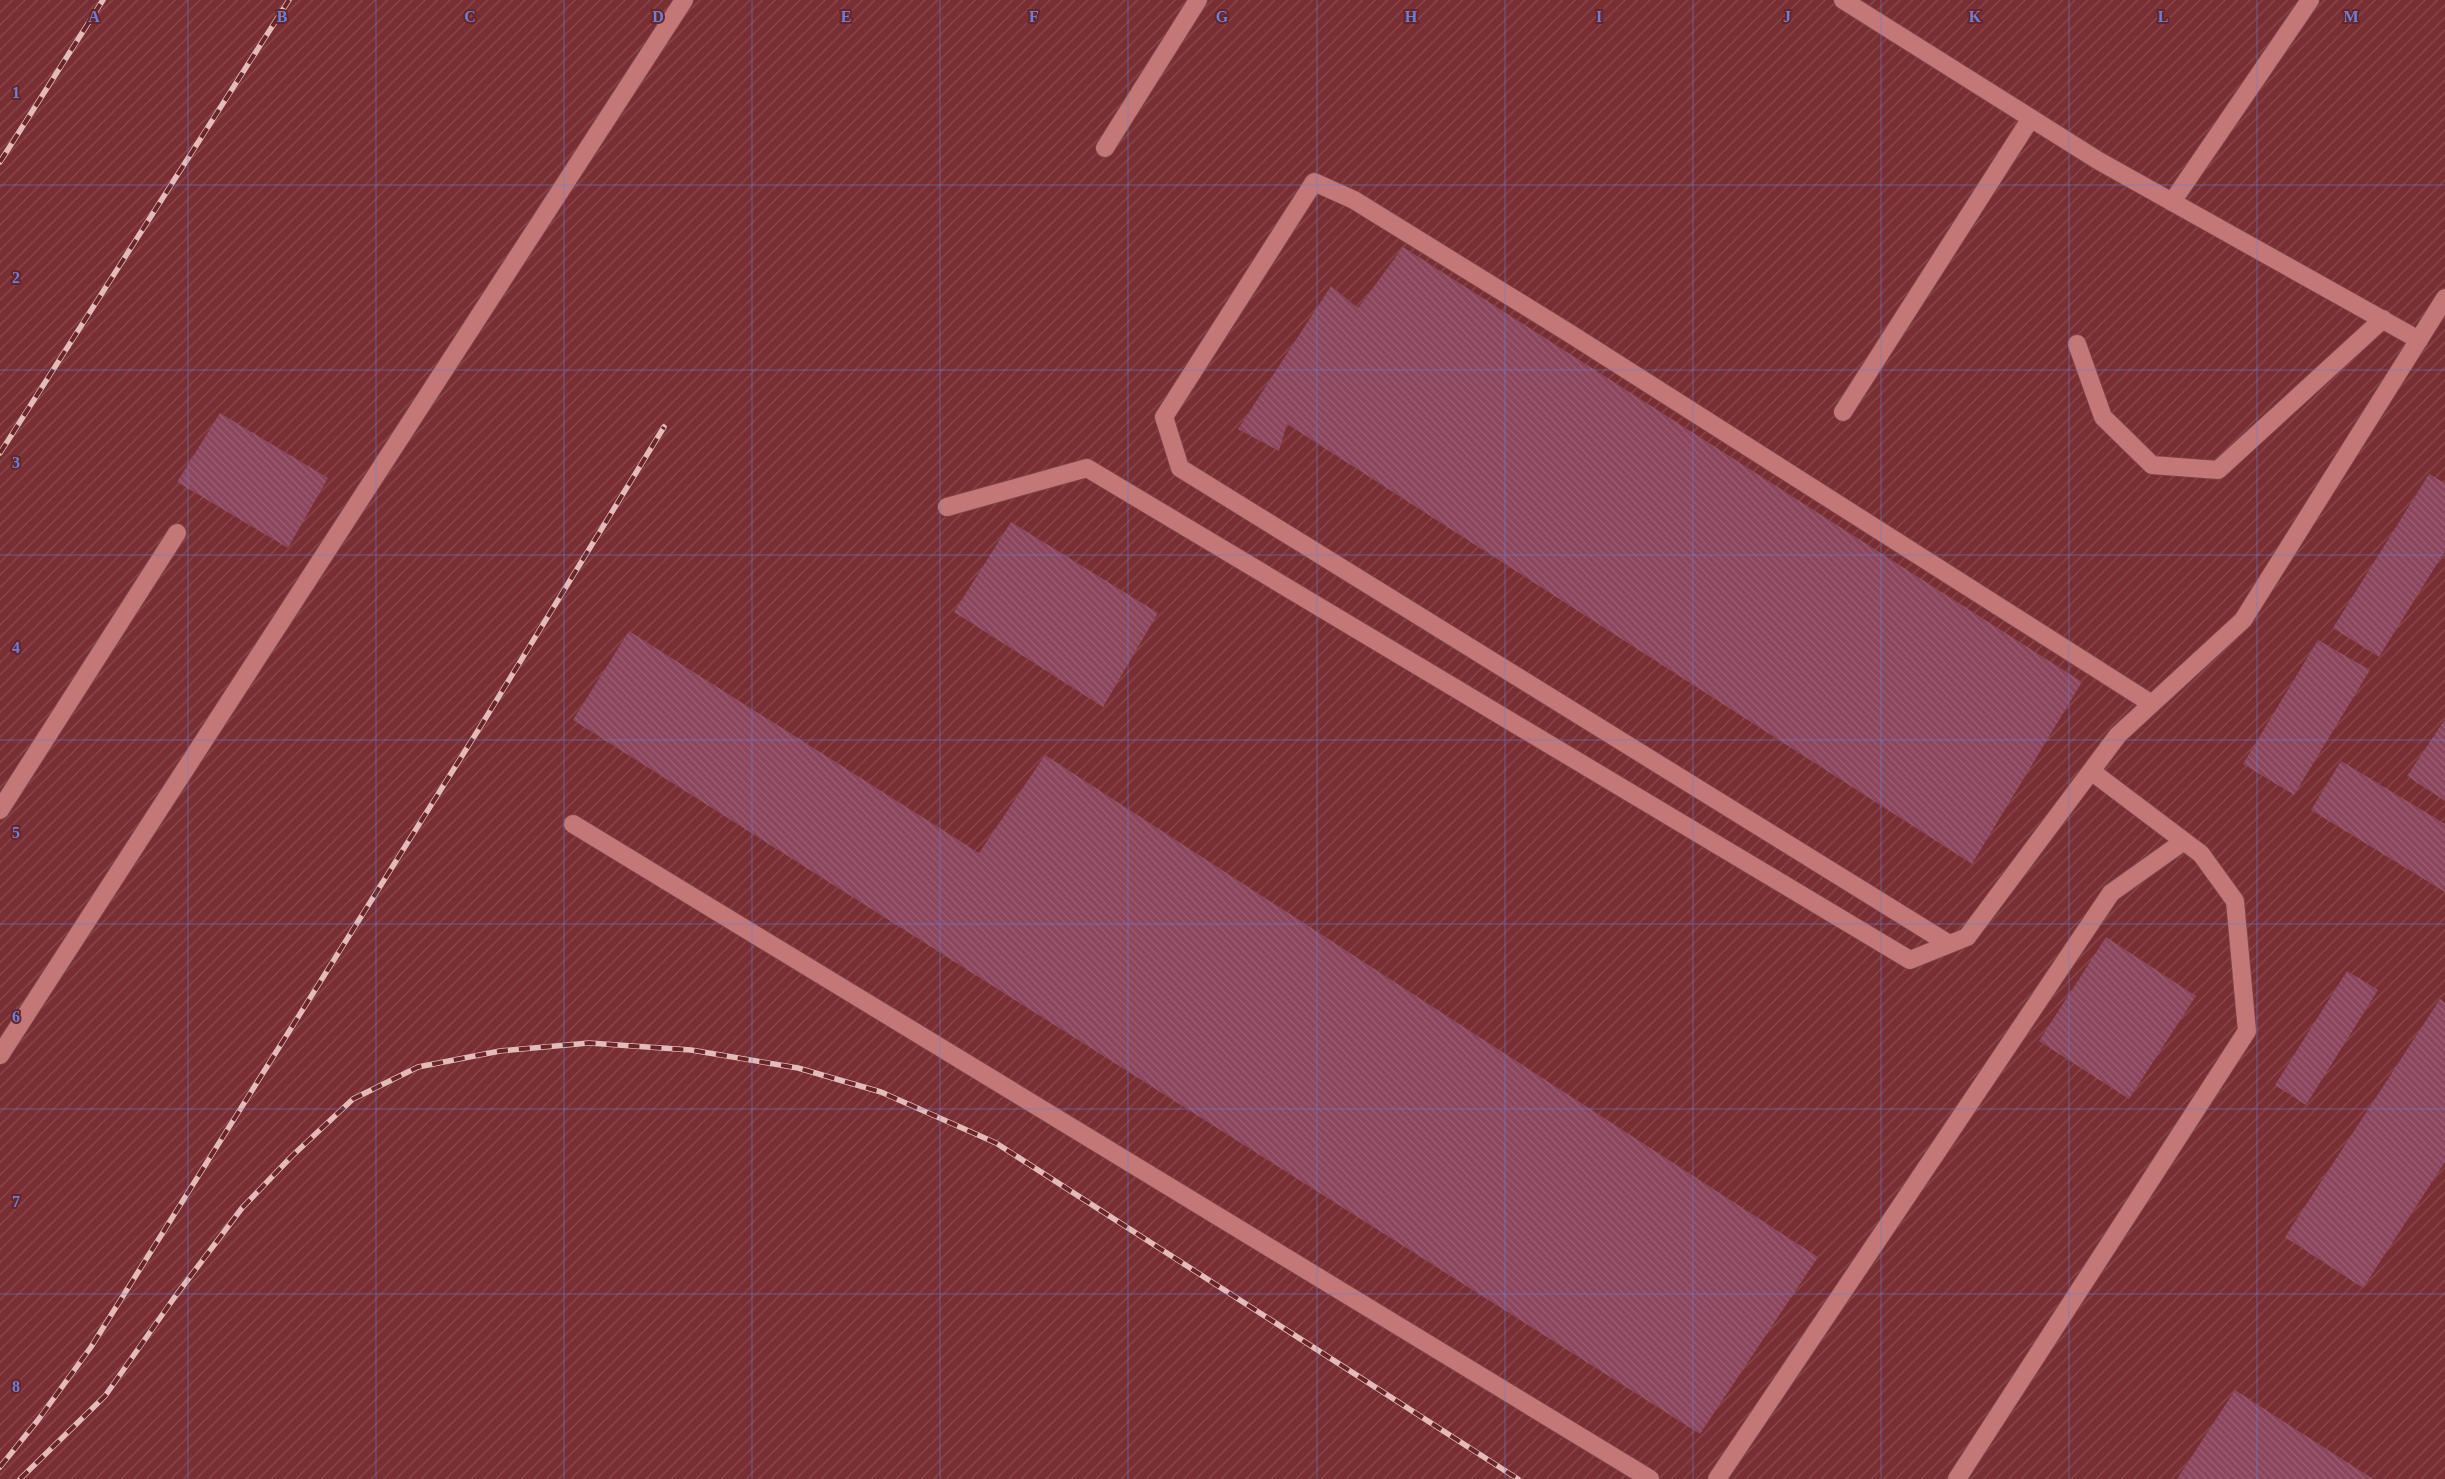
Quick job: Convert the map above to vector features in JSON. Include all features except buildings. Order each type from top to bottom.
[{"type":"lane","points":[[0,1055],[684,0]]},
{"type":"lane","points":[[1104,148],[1198,0]]},
{"type":"lane","points":[[1843,0],[2099,161],[2419,340]]},
{"type":"lane","points":[[2172,202],[2310,0]]},
{"type":"lane","points":[[1843,412],[2031,118]]},
{"type":"lane","points":[[1949,944],[1180,468],[1164,417],[1314,182],[1354,200],[1569,333],[2152,704]]},
{"type":"lane","points":[[947,507],[1087,468],[1910,960],[1967,937],[2118,735],[2243,620],[2445,298]]},
{"type":"lane","points":[[2077,344],[2104,417],[2152,465],[2218,470],[2383,320]]},
{"type":"lane","points":[[0,810],[177,533]]},
{"type":"lane","points":[[1958,1479],[2248,1031],[2235,901],[2201,854],[2091,772]]},
{"type":"lane","points":[[572,824],[1650,1479]]},
{"type":"lane","points":[[1717,1479],[2111,893],[2184,841]]},
{"type":"shaded area","points":[[0,0],[2445,0],[2445,1479],[0,1479]]},
{"type":"railway","points":[[0,162],[103,0]]},
{"type":"railway","points":[[0,453],[289,0]]},
{"type":"railway","points":[[0,1467],[38,1420],[91,1347],[482,724],[664,427]]},
{"type":"railway","points":[[20,1479],[105,1396],[174,1298],[242,1208],[292,1156],[353,1099],[418,1067],[500,1051],[589,1043],[691,1050],[798,1068],[881,1092],[996,1143],[1518,1479]]}]
